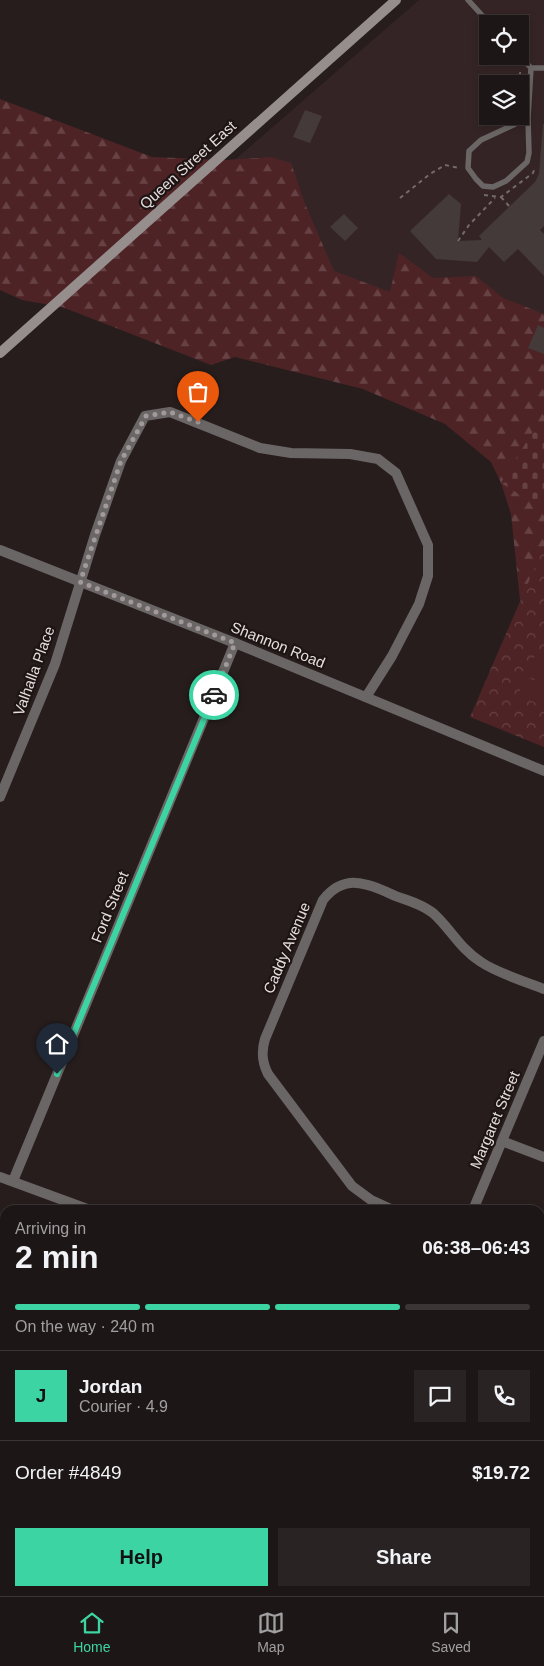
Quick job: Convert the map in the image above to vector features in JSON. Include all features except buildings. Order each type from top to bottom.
[{"type":"main road","name":"Queen Street East","points":[[0,352],[396,0]]},
{"type":"street","name":"Valhalla Place","points":[[0,797],[55,664],[80,582],[121,461],[146,416],[170,412],[260,448],[291,453],[350,454],[378,459],[396,473],[428,546],[428,576],[418,604],[392,656],[366,697]]},
{"type":"street","name":"Shannon Road","points":[[0,550],[235,643],[544,771]]},
{"type":"street","name":"Ford Street","points":[[13,1181],[235,643]]},
{"type":"street","name":"Caddy Avenue","points":[[382,1205],[370,1200],[352,1186],[268,1074],[262,1058],[265,1039],[323,900],[337,886],[360,883],[370,885],[423,907],[432,913],[471,955],[482,963],[544,989]]},
{"type":"street","name":"Margaret Street","points":[[476,1205],[544,1041]]},
{"type":"street","points":[[502,1141],[544,1158]]},
{"type":"street","points":[[0,1177],[77,1205]]},
{"type":"lane","points":[[468,0],[482,15]]},
{"type":"lane","points":[[528,65],[531,68],[529,101]]},
{"type":"lane","points":[[531,68],[544,68]]},
{"type":"lane","points":[[528,118],[529,153],[527,162],[506,181],[493,187],[484,186],[468,168],[469,151],[481,140],[528,118]]},
{"type":"path","points":[[501,197],[509,206]]},
{"type":"path","points":[[458,241],[469,225],[496,198]]},
{"type":"shaded area","points":[[419,0],[544,0],[544,446],[124,256]]},
{"type":"green space","points":[[0,99],[152,157],[226,160],[271,157],[291,163],[305,204],[334,271],[390,292],[399,253],[433,278],[476,276],[503,298],[544,314],[544,584],[520,600],[511,514],[501,483],[491,462],[445,424],[363,389],[235,357],[211,365],[62,307],[22,300],[0,290]]},
{"type":"green space","points":[[535,428],[544,434],[544,497],[538,506],[501,483]]},
{"type":"green space","points":[[544,546],[544,747],[470,717]]},
{"type":"green space","points":[[536,654],[544,657],[544,678],[528,672]]},
{"type":"green space","points":[[526,677],[544,684],[544,706],[518,695]]},
{"type":"way so far","points":[[198,422],[170,412],[146,416],[121,461],[80,582],[235,643],[214,695]]},
{"type":"route","points":[[57,1074],[214,695]]}]
